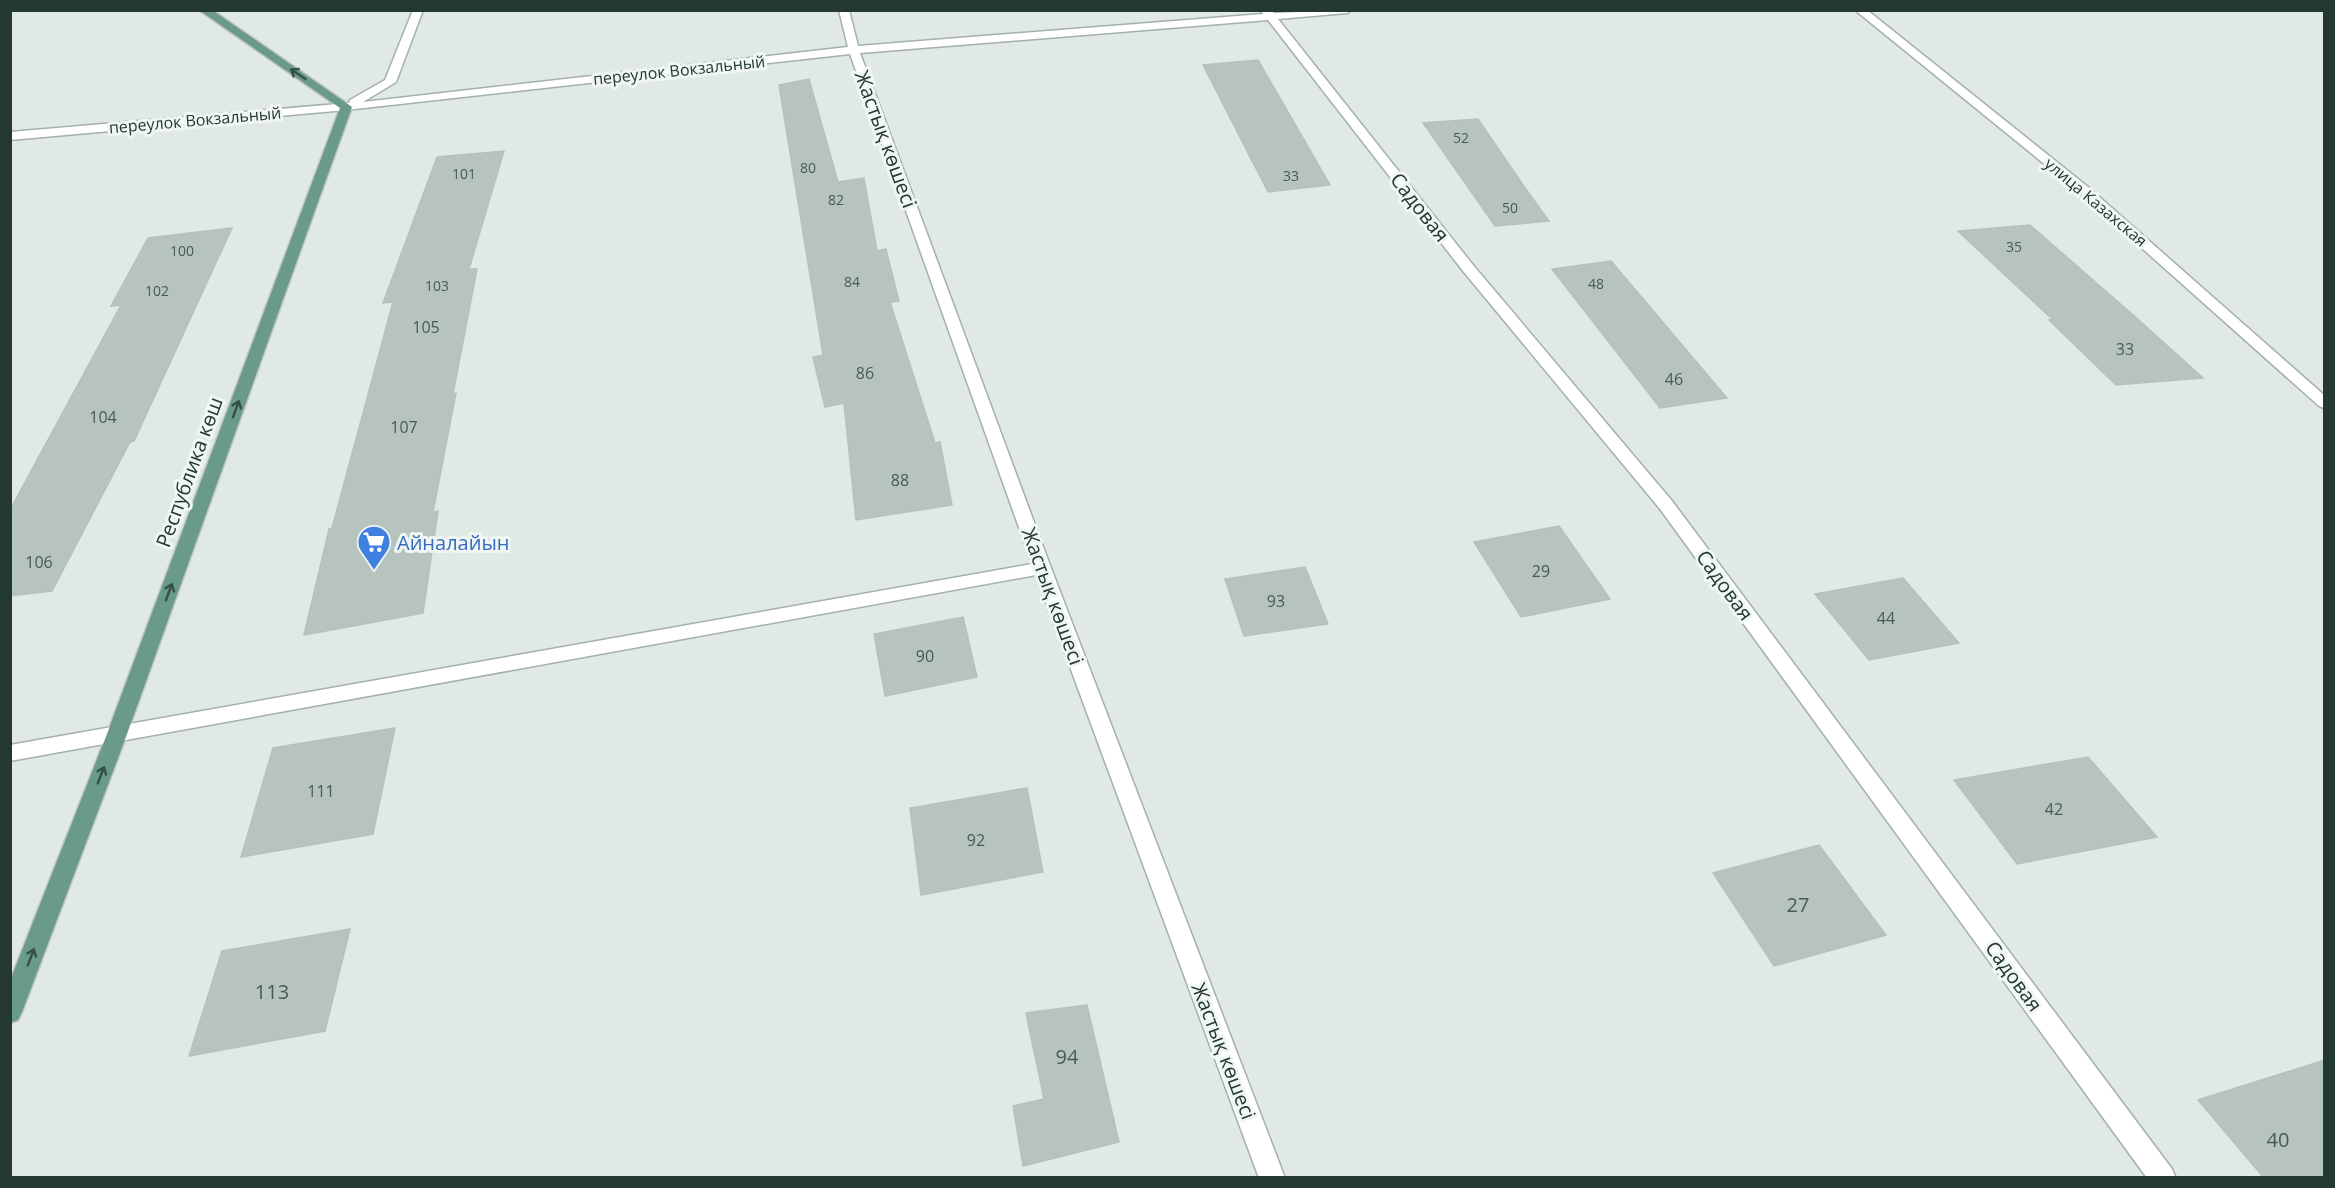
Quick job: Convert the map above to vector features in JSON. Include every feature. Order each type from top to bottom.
[{"type":"main road","points":[[204,10],[346,107]]},
{"type":"main road","name":"Республика көш","points":[[10,1012],[117,734],[346,107]]},
{"type":"street","points":[[346,107],[390,82],[418,10]]},
{"type":"street","name":"Жастық көшесі","points":[[844,10],[854,50],[1042,568],[1272,1178]]},
{"type":"street","name":"переулок Вокзальный","points":[[10,136],[346,107],[854,50],[1268,14],[1347,10]]},
{"type":"street","name":"улица Казахская","points":[[1860,10],[2084,190],[2325,403]]},
{"type":"street","name":"Садовая","points":[[1268,14],[1468,268],[1666,505],[2163,1178]]},
{"type":"street","points":[[10,753],[1042,568]]},
{"type":"building","points":[[1258,60],[1330,185],[1268,192],[1203,65]]},
{"type":"building","points":[[809,79],[838,182],[864,178],[877,251],[886,249],[899,301],[890,302],[935,443],[940,442],[952,505],[856,520],[844,403],[825,407],[813,357],[823,355],[779,85]]},
{"type":"building","points":[[1478,119],[1549,221],[1495,226],[1423,123]]},
{"type":"building","points":[[504,151],[469,269],[477,269],[433,512],[438,511],[423,613],[304,635],[329,529],[332,528],[393,302],[383,303],[437,157]]},
{"type":"building","points":[[2030,225],[2203,378],[2116,385],[2049,320],[2053,320],[1958,231]]},
{"type":"building","points":[[232,228],[134,441],[130,442],[52,591],[10,596],[10,510],[121,305],[111,306],[148,238]]},
{"type":"building","points":[[1611,261],[1727,398],[1660,408],[1552,269]]},
{"type":"building","points":[[1559,526],[1610,599],[1521,617],[1474,542]]},
{"type":"building","points":[[1305,567],[1328,624],[1244,636],[1225,579]]},
{"type":"building","points":[[1903,578],[1959,643],[1869,660],[1815,594]]},
{"type":"building","points":[[963,617],[977,677],[885,696],[874,634]]},
{"type":"building","points":[[395,728],[373,834],[241,857],[273,748]]},
{"type":"building","points":[[2088,757],[2157,837],[2017,864],[1954,780]]},
{"type":"building","points":[[1027,788],[1043,872],[921,895],[910,808]]},
{"type":"building","points":[[1819,845],[1886,935],[1774,966],[1713,873]]},
{"type":"building","points":[[350,929],[325,1031],[189,1056],[222,951]]},
{"type":"building","points":[[1087,1005],[1119,1142],[1023,1166],[1013,1106],[1044,1099],[1026,1013]]},
{"type":"building","points":[[2325,1060],[2325,1178],[2264,1178],[2198,1100]]},
{"type":"place","name":"Айналайын","points":[[374,571]]}]
